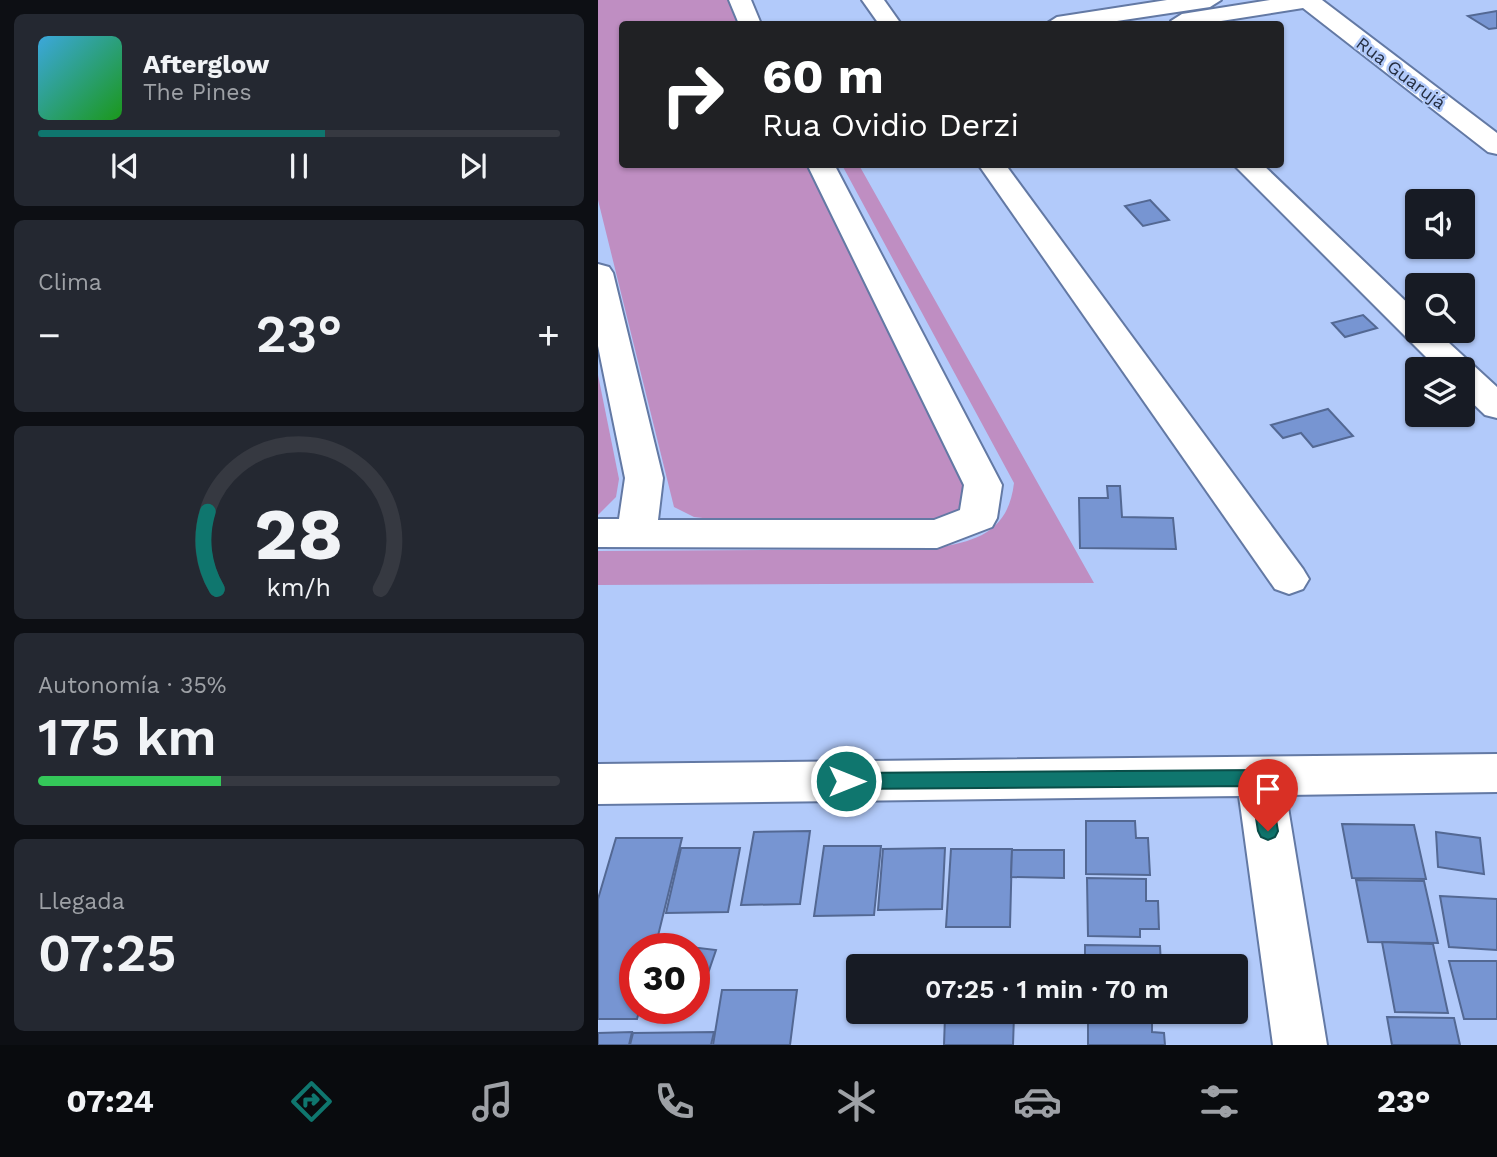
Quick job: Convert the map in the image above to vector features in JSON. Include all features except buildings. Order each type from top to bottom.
[{"type":"street","points":[[740,0],[749,21]]},
{"type":"street","points":[[873,0],[888,21]]},
{"type":"street","points":[[1078,0],[1096,19]]},
{"type":"street","points":[[1080,21],[1210,0]]},
{"type":"street","points":[[1181,21],[1308,0]]},
{"type":"street","name":"Rua Guarujá","points":[[1308,0],[1496,146]]},
{"type":"street","points":[[598,533],[937,534],[978,518],[983,485],[822,168]]},
{"type":"street","points":[[994,168],[1289,579]]},
{"type":"street","points":[[1250,168],[1405,318]]},
{"type":"street","points":[[598,274],[644,478],[637,532]]},
{"type":"street","points":[[1430,343],[1445,357]]},
{"type":"street","points":[[1475,387],[1496,407]]},
{"type":"street","points":[[598,783],[1260,778],[1496,773]]},
{"type":"street","points":[[1260,778],[1300,1045]]},
{"type":"shaded area","points":[[598,0],[730,0],[741,21],[619,21],[619,168],[815,168],[966,468],[963,502],[951,519],[926,523],[720,520],[694,517],[674,507],[598,200]]},
{"type":"shaded area","points":[[844,168],[861,168],[1094,583],[598,585],[598,551],[929,549],[960,543],[986,533],[1005,514],[1014,483]]},
{"type":"shaded area","points":[[598,375],[619,479],[616,497],[598,515]]},
{"type":"route","points":[[846,781],[1260,778],[1268,831]]}]
